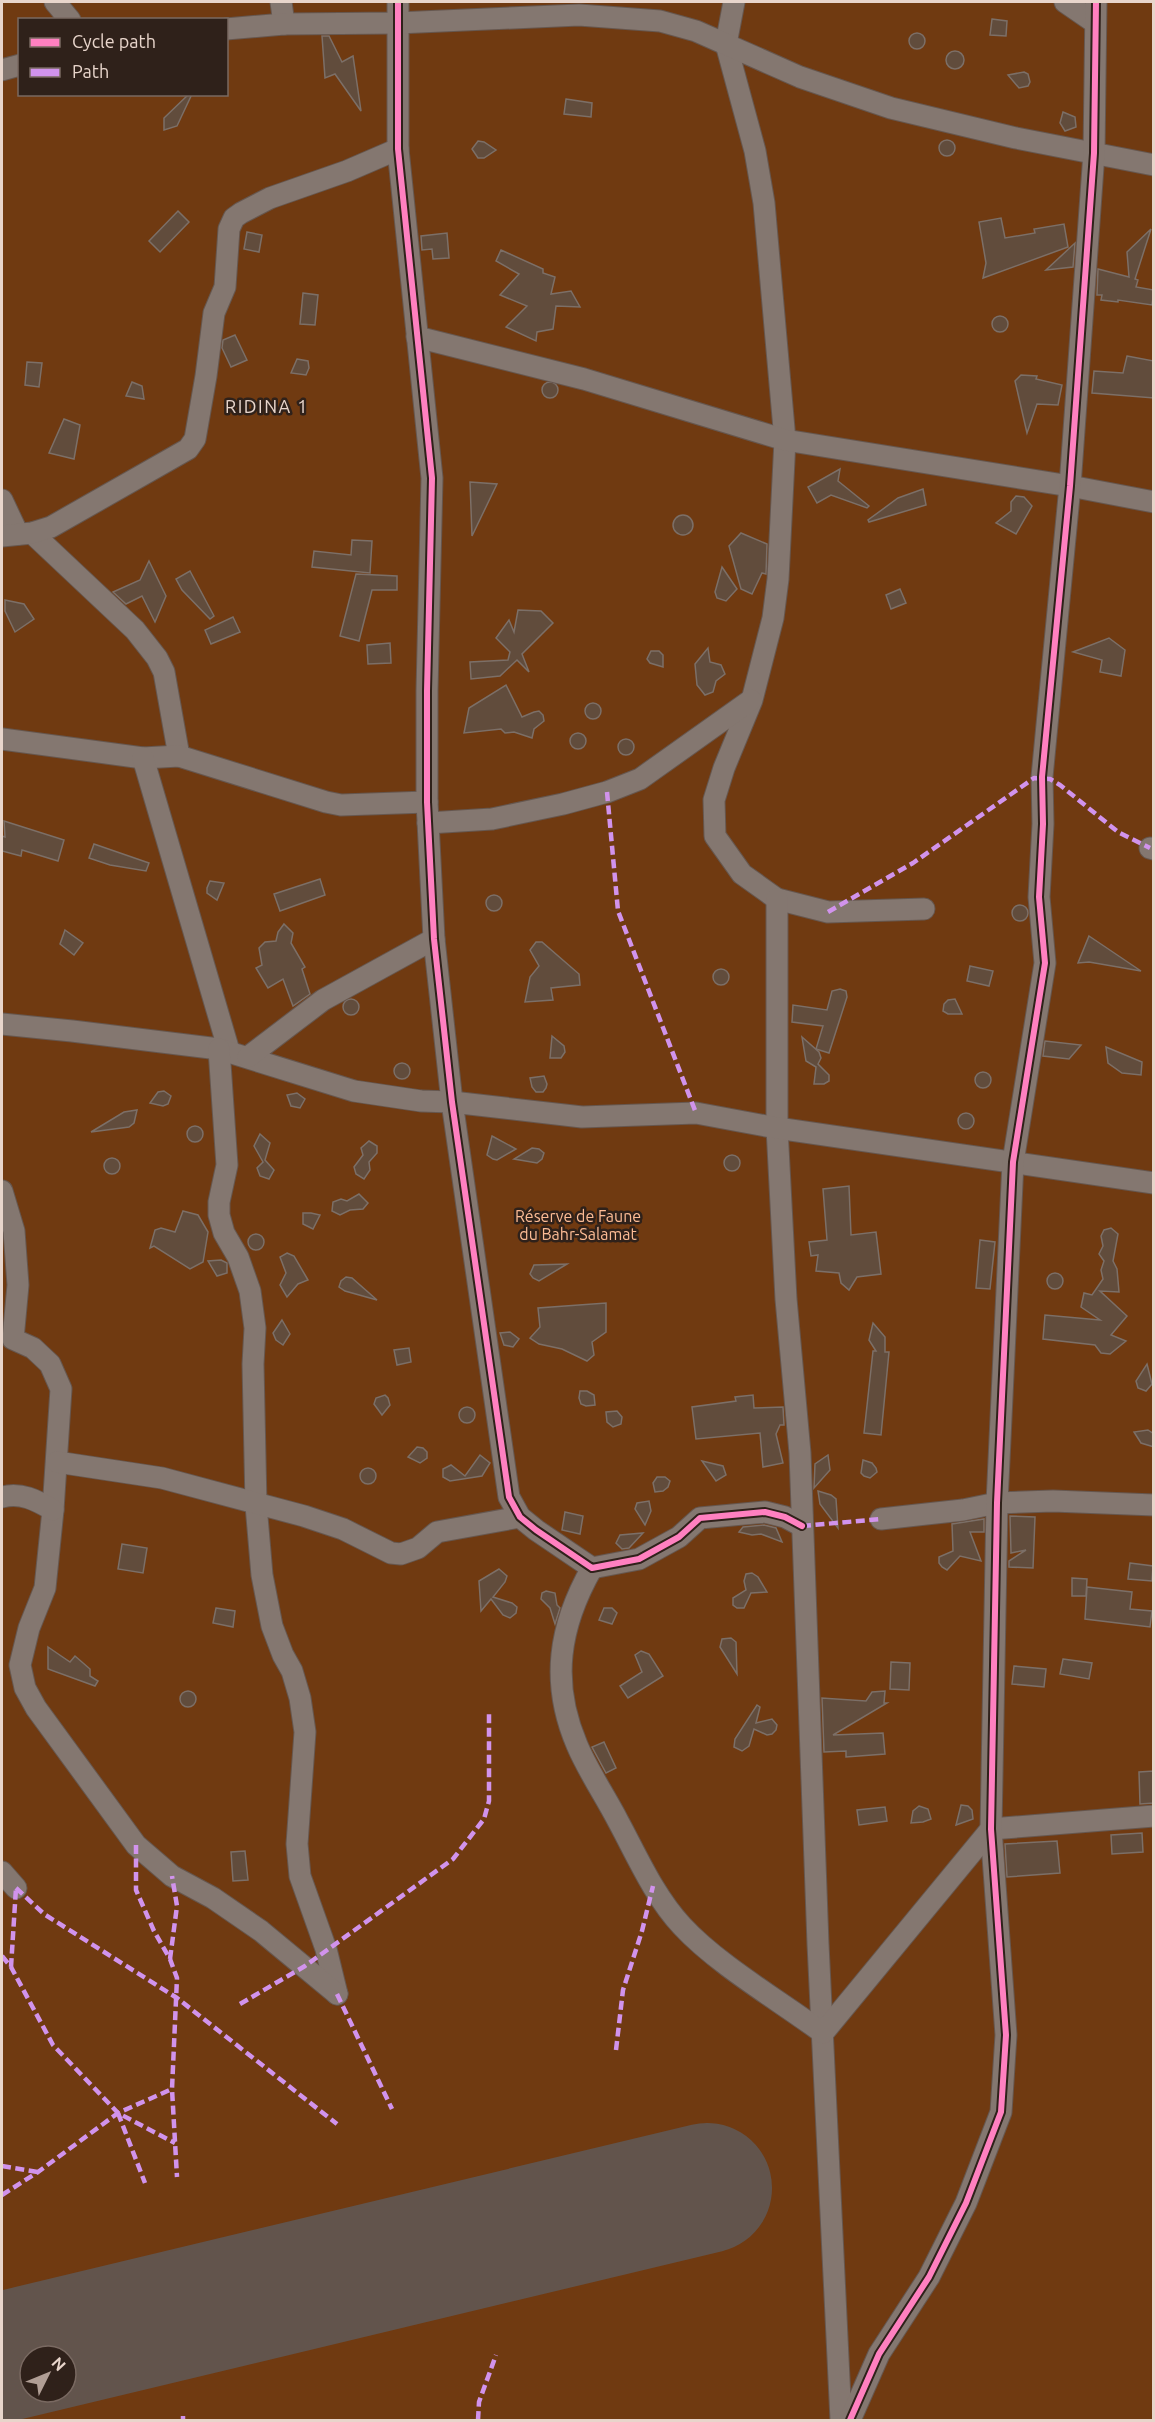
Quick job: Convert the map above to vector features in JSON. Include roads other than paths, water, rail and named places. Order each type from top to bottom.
[{"type":"street","points":[[55,2],[68,18]]},
{"type":"street","points":[[282,2],[284,24]]},
{"type":"street","points":[[398,2],[398,149],[432,478],[427,691],[428,812],[434,939],[452,1102],[509,1497],[520,1517],[592,1568],[639,1559],[679,1537],[700,1518],[765,1512],[785,1517],[802,1526]]},
{"type":"street","points":[[734,2],[726,44],[755,151],[764,202],[785,440],[775,599],[764,657],[752,700],[714,800],[715,836],[742,874],[777,899],[828,912],[924,909]]},
{"type":"street","points":[[850,2421],[879,2354],[929,2277],[966,2203],[1001,2112],[1006,2035],[991,1829],[997,1503],[1013,1162],[1045,963],[1039,897],[1043,824],[1042,777],[1070,486],[1094,153],[1095,12],[1065,2]]},
{"type":"street","points":[[228,30],[284,24],[397,23],[491,10],[644,19],[696,31],[800,77],[891,108],[1017,138],[1154,165]]},
{"type":"street","points":[[2,70],[18,66]]},
{"type":"street","points":[[17,534],[51,527],[193,444],[206,375],[214,313],[225,287],[230,229],[234,218],[270,198],[347,171],[398,149]]},
{"type":"street","points":[[417,337],[584,379],[785,440],[1070,486],[1154,502]]},
{"type":"street","points":[[2,500],[17,534],[135,630],[157,658],[164,672],[179,756]]},
{"type":"street","points":[[2,739],[143,758],[179,756],[326,802],[492,819],[563,804],[607,792],[640,779],[752,700]]},
{"type":"street","points":[[2,1191],[14,1231],[18,1286],[8,1339],[33,1347],[50,1364],[61,1389],[57,1462],[45,1588],[29,1628],[20,1665],[25,1688],[36,1707],[136,1845],[172,1876],[213,1898],[261,1931],[337,1994],[326,1949],[300,1876],[297,1844],[305,1732],[300,1698],[292,1671],[272,1626],[262,1575],[256,1505],[253,1364],[255,1328],[250,1291],[238,1257],[224,1233],[219,1215],[219,1202],[227,1165],[232,1052],[143,758]]},
{"type":"street","points":[[777,899],[777,1128],[786,1299],[800,1453],[841,2421]]},
{"type":"street","points":[[232,1052],[434,939]]},
{"type":"street","points":[[2,1024],[72,1030],[232,1052],[354,1091],[421,1101],[452,1102],[582,1117],[696,1113],[777,1128],[1154,1184]]},
{"type":"street","points":[[57,1462],[162,1478],[304,1516],[343,1529],[391,1553],[401,1554],[418,1548],[437,1532],[520,1517]]},
{"type":"street","points":[[2,1497],[13,1495],[33,1499],[53,1510]]},
{"type":"street","points":[[881,1518],[963,1510],[997,1503],[1154,1505]]},
{"type":"street","points":[[592,1568],[582,1585],[564,1636],[560,1684],[562,1704],[577,1746],[653,1886],[682,1926],[719,1958],[823,2032]]},
{"type":"street","points":[[823,2032],[991,1829],[1154,1816]]},
{"type":"district","name":"RIDINA 1","points":[[267,406]]},
{"type":"park label","name":"Réserve de Faune du Bahr-Salamat","points":[[578,1225]]}]
